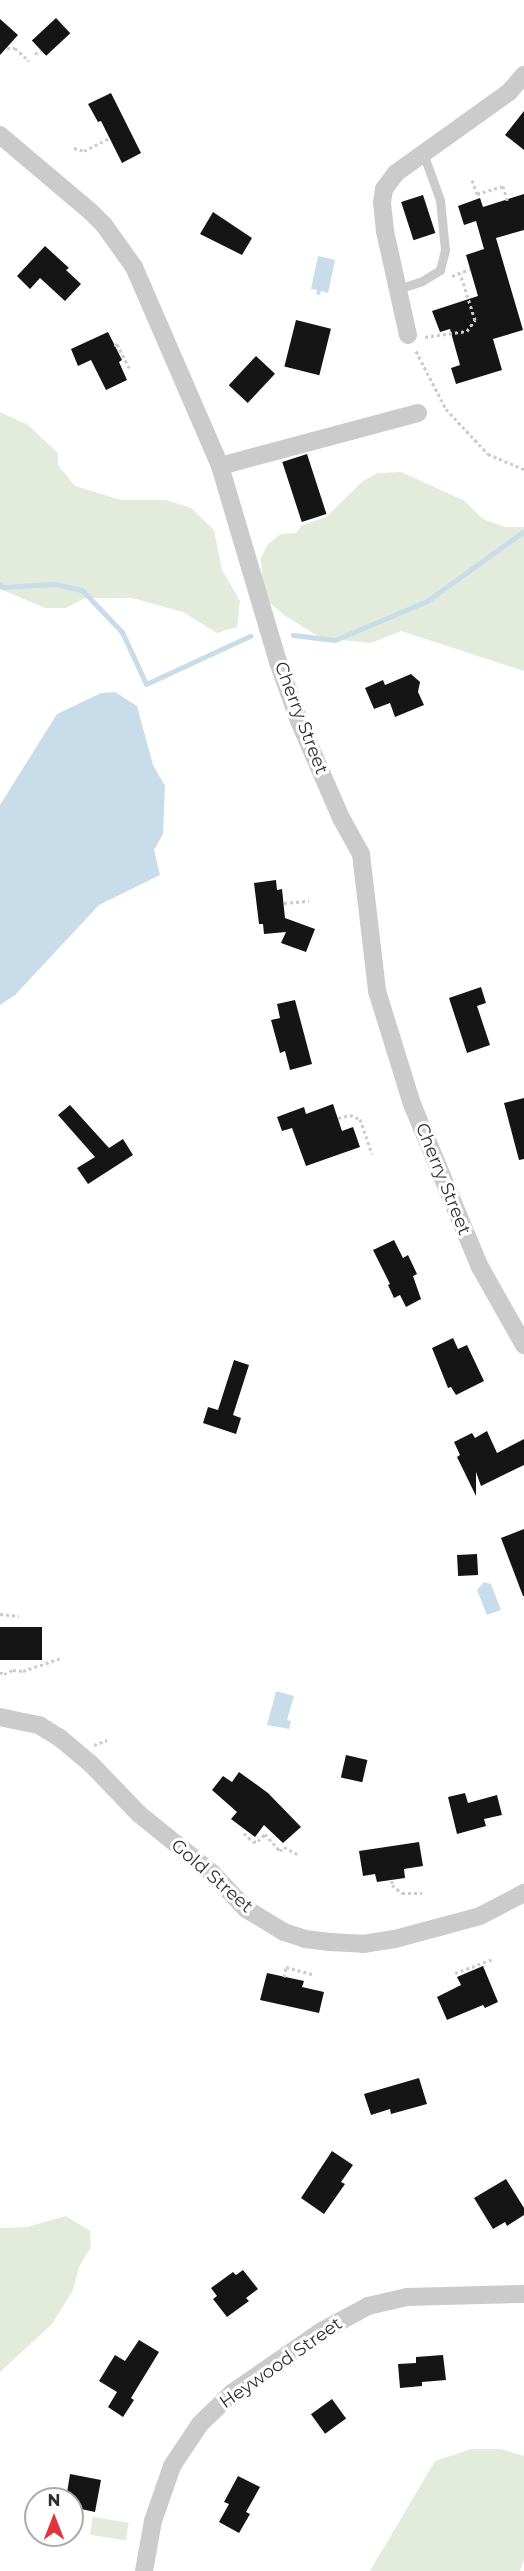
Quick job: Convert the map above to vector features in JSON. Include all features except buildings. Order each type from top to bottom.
[{"type":"street","points":[[408,335],[382,203],[384,189],[396,173],[509,92],[524,75]]},
{"type":"street","name":"Cherry Street","points":[[0,135],[91,212],[125,252],[134,267],[220,466],[288,692],[341,818],[361,854],[377,991],[412,1104],[480,1267],[524,1345]]},
{"type":"street","points":[[220,466],[418,412]]},
{"type":"street","name":"Gold Street","points":[[0,1717],[39,1725],[60,1738],[90,1763],[139,1814],[212,1874],[246,1909],[284,1932],[305,1939],[330,1942],[363,1944],[395,1939],[480,1916],[524,1893]]},
{"type":"street","name":"Heywood Street","points":[[144,2571],[155,2511],[172,2466],[200,2424],[232,2393],[320,2332],[369,2306],[407,2297],[524,2294]]},
{"type":"lane","points":[[398,290],[422,281],[440,270],[445,250],[440,200],[423,153]]},
{"type":"path","points":[[7,48],[15,48],[28,61]]},
{"type":"path","points":[[35,54],[41,50]]},
{"type":"path","points":[[74,148],[84,151],[109,138]]},
{"type":"path","points":[[472,180],[477,194],[503,186],[507,200]]},
{"type":"path","points":[[408,335],[429,338],[466,331],[476,320],[460,273]]},
{"type":"path","points":[[408,335],[446,408],[488,454],[524,469]]},
{"type":"path","points":[[114,345],[117,344],[129,368]]},
{"type":"path","points":[[284,903],[309,901]]},
{"type":"path","points":[[338,1118],[350,1114],[360,1119],[372,1154]]},
{"type":"path","points":[[0,1614],[19,1616]]},
{"type":"path","points":[[0,1672],[4,1674],[13,1670],[24,1671],[60,1658]]},
{"type":"path","points":[[13,1662],[13,1670]]},
{"type":"path","points":[[244,1833],[253,1842],[258,1841],[265,1834],[280,1851],[284,1847],[299,1855]]},
{"type":"path","points":[[392,1880],[393,1885],[402,1893],[422,1893]]},
{"type":"path","points":[[455,1973],[493,1959]]},
{"type":"path","points":[[284,1977],[286,1967],[313,1974]]},
{"type":"green space","points":[[0,412],[28,425],[58,453],[58,465],[75,486],[121,500],[166,500],[191,508],[214,530],[222,570],[240,601],[237,627],[217,633],[183,612],[132,598],[85,598],[66,608],[45,608],[0,589]]},
{"type":"green space","points":[[401,472],[465,501],[483,519],[505,527],[524,527],[524,671],[401,631],[371,643],[321,638],[284,615],[263,597],[261,558],[268,544],[281,534],[296,533],[302,525],[326,517],[363,481],[378,473]]},
{"type":"green space","points":[[66,2216],[90,2231],[91,2247],[79,2267],[73,2290],[52,2324],[0,2372],[0,2228],[27,2227]]},
{"type":"green space","points":[[471,2449],[501,2449],[524,2456],[524,2559],[520,2571],[370,2571],[435,2461]]},
{"type":"green space","points":[[93,2517],[129,2523],[126,2540],[90,2535]]},
{"type":"water","points":[[318,256],[335,260],[328,293],[321,291],[320,295],[316,294],[317,290],[311,289]]},
{"type":"water","points":[[115,692],[137,706],[153,765],[165,786],[163,834],[154,850],[160,875],[99,905],[15,995],[0,1005],[0,805],[57,714],[101,693]]},
{"type":"water","points":[[484,1582],[491,1584],[501,1610],[487,1615],[477,1590]]},
{"type":"water","points":[[276,1691],[294,1696],[287,1720],[291,1721],[289,1729],[267,1725]]},
{"type":"waterway","points":[[293,635],[335,640],[427,601],[524,531]]},
{"type":"waterway","points":[[0,584],[2,587],[55,584],[82,590],[122,632],[146,684],[250,636]]}]
